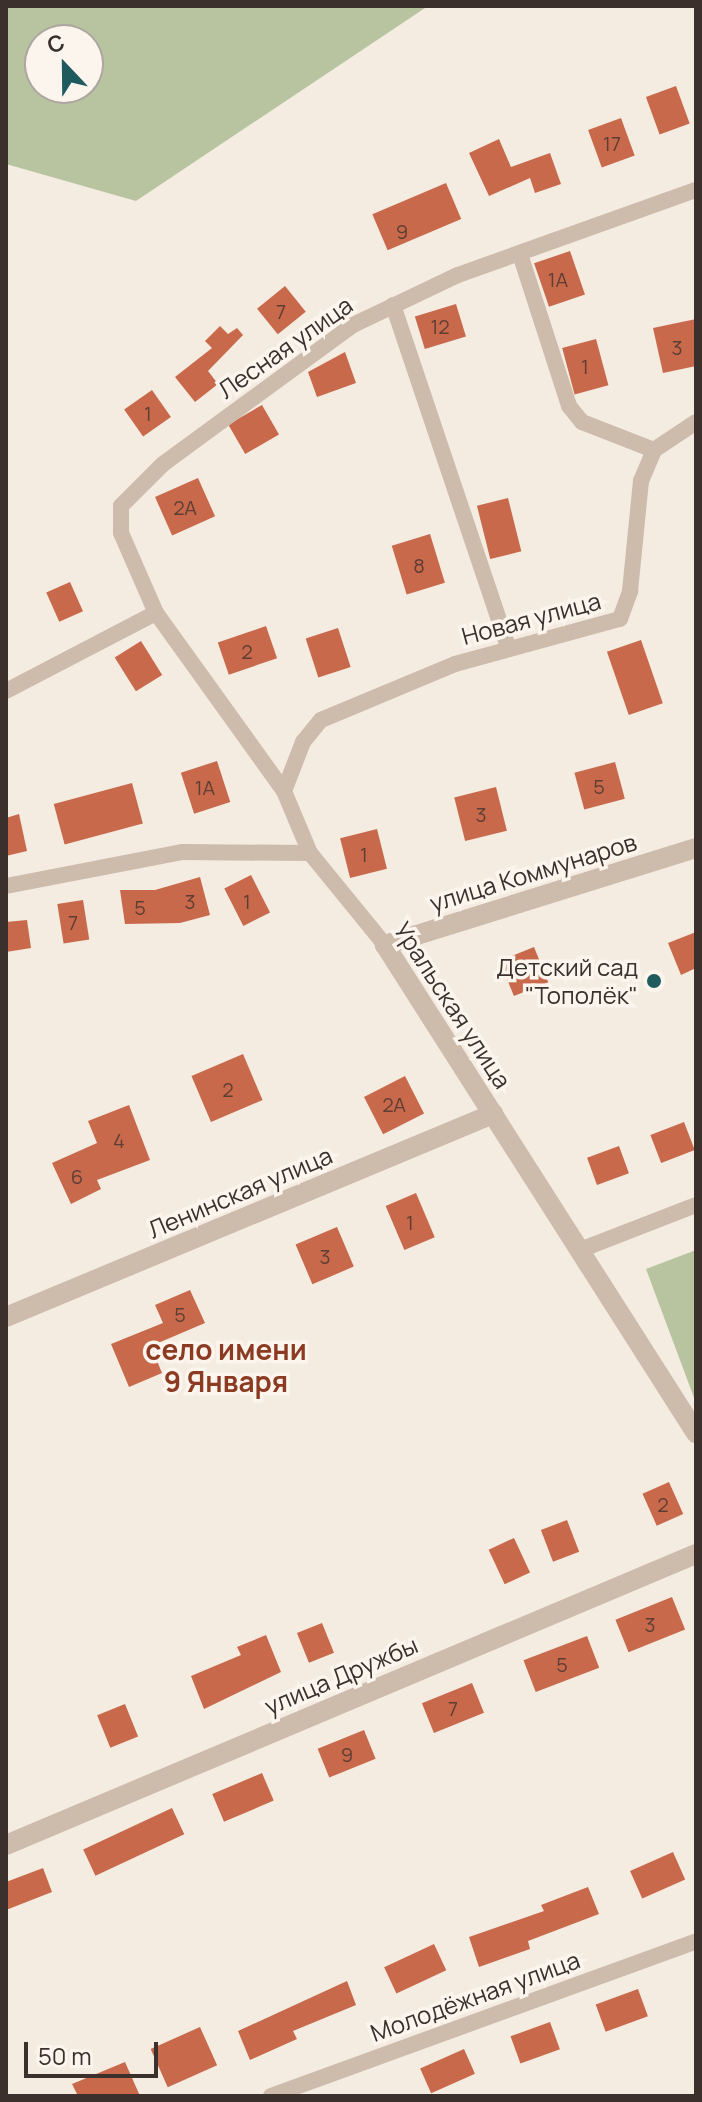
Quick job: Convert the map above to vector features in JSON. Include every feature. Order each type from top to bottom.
[{"type":"street","name":"Лесная улица","points":[[156,613],[121,533],[121,506],[130,492],[326,343],[393,305],[520,254],[696,190]]},
{"type":"street","points":[[520,254],[569,406],[582,422],[654,450],[696,422]]},
{"type":"street","points":[[393,305],[509,649]]},
{"type":"street","name":"Новая улица","points":[[284,791],[303,742],[321,720],[455,664],[620,619],[630,591],[641,481],[654,450]]},
{"type":"street","points":[[6,691],[156,613]]},
{"type":"street","name":"Уральская улица","points":[[156,613],[284,791],[310,853],[385,945],[696,1433]]},
{"type":"street","name":"улица Коммунаров","points":[[385,945],[696,848]]},
{"type":"street","points":[[6,886],[183,852],[310,853]]},
{"type":"street","name":"Ленинская улица","points":[[6,1317],[493,1114]]},
{"type":"street","points":[[580,1250],[696,1205]]},
{"type":"street","name":"улица Дружбы","points":[[6,1845],[696,1554]]},
{"type":"street","name":"Молодёжная улица","points":[[271,2096],[696,1941]]},
{"type":"green space","points":[[6,6],[428,6],[136,201],[6,164]]},
{"type":"green space","points":[[696,1250],[696,1403],[646,1269]]},
{"type":"building","points":[[676,86],[690,124],[660,135],[646,97]]},
{"type":"building","points":[[621,118],[635,156],[602,168],[588,130]]},
{"type":"building","points":[[499,139],[511,167],[550,153],[561,184],[535,193],[530,178],[489,196],[469,153]]},
{"type":"building","points":[[446,183],[461,219],[388,250],[372,214]]},
{"type":"building","points":[[570,251],[585,294],[549,307],[534,263]]},
{"type":"building","points":[[285,286],[306,312],[278,334],[257,309]]},
{"type":"building","points":[[456,304],[466,337],[425,349],[415,317]]},
{"type":"building","points":[[696,319],[696,366],[663,373],[653,328]]},
{"type":"building","points":[[220,326],[228,334],[237,328],[243,335],[208,371],[218,384],[195,402],[175,377],[212,348],[205,341]]},
{"type":"building","points":[[596,339],[608,385],[575,394],[562,348]]},
{"type":"building","points":[[345,352],[356,383],[317,397],[308,372]]},
{"type":"building","points":[[152,390],[171,417],[143,437],[124,410]]},
{"type":"building","points":[[262,405],[279,434],[245,454],[228,424]]},
{"type":"building","points":[[198,478],[215,516],[172,535],[155,497]]},
{"type":"building","points":[[508,498],[521,551],[490,559],[477,506]]},
{"type":"building","points":[[430,534],[445,583],[407,594],[392,546]]},
{"type":"building","points":[[70,582],[83,611],[59,622],[46,593]]},
{"type":"building","points":[[266,626],[277,658],[229,675],[218,643]]},
{"type":"building","points":[[338,628],[351,667],[318,677],[306,639]]},
{"type":"building","points":[[641,640],[663,703],[629,715],[607,652]]},
{"type":"building","points":[[141,641],[162,675],[136,691],[115,657]]},
{"type":"building","points":[[217,761],[230,802],[194,814],[181,773]]},
{"type":"building","points":[[615,762],[625,799],[584,810],[574,773]]},
{"type":"building","points":[[132,783],[143,824],[65,845],[54,804]]},
{"type":"building","points":[[496,787],[507,831],[465,841],[454,797]]},
{"type":"building","points":[[19,814],[27,851],[6,856],[6,818]]},
{"type":"building","points":[[377,829],[387,869],[350,878],[340,838]]},
{"type":"building","points":[[251,875],[270,912],[243,926],[224,889]]},
{"type":"building","points":[[200,877],[210,915],[180,923],[125,924],[120,890],[155,890]]},
{"type":"building","points":[[83,900],[89,940],[64,944],[57,904]]},
{"type":"building","points":[[27,920],[31,948],[6,952],[6,922]]},
{"type":"building","points":[[696,932],[696,968],[681,975],[668,943]]},
{"type":"building","points":[[534,947],[548,982],[514,996],[500,961]]},
{"type":"building","points":[[243,1054],[263,1100],[211,1122],[191,1076]]},
{"type":"building","points":[[405,1076],[424,1113],[383,1134],[364,1097]]},
{"type":"building","points":[[129,1105],[150,1160],[97,1180],[101,1189],[71,1204],[52,1163],[97,1143],[88,1121]]},
{"type":"building","points":[[684,1122],[695,1150],[661,1163],[650,1135]]},
{"type":"building","points":[[619,1146],[629,1173],[597,1185],[587,1158]]},
{"type":"building","points":[[416,1193],[435,1237],[404,1250],[386,1206]]},
{"type":"building","points":[[337,1227],[354,1267],[312,1284],[296,1245]]},
{"type":"building","points":[[190,1290],[205,1323],[151,1346],[162,1373],[129,1387],[111,1344],[163,1323],[155,1305]]},
{"type":"building","points":[[669,1482],[683,1514],[657,1526],[643,1494]]},
{"type":"building","points":[[567,1520],[579,1552],[553,1562],[541,1530]]},
{"type":"building","points":[[514,1538],[530,1572],[505,1584],[489,1550]]},
{"type":"building","points":[[672,1597],[685,1629],[629,1652],[615,1620]]},
{"type":"building","points":[[322,1623],[334,1653],[309,1663],[297,1633]]},
{"type":"building","points":[[266,1635],[281,1672],[204,1709],[191,1676],[241,1655],[237,1647]]},
{"type":"building","points":[[587,1636],[599,1668],[536,1692],[524,1660]]},
{"type":"building","points":[[472,1683],[484,1713],[434,1733],[422,1703]]},
{"type":"building","points":[[125,1704],[138,1736],[110,1748],[97,1715]]},
{"type":"building","points":[[364,1730],[376,1759],[329,1777],[318,1749]]},
{"type":"building","points":[[262,1773],[274,1801],[224,1822],[212,1794]]},
{"type":"building","points":[[172,1808],[184,1834],[95,1876],[83,1849]]},
{"type":"building","points":[[673,1852],[685,1879],[642,1899],[630,1871]]},
{"type":"building","points":[[43,1868],[52,1892],[6,1910],[6,1882]]},
{"type":"building","points":[[588,1887],[599,1914],[528,1941],[530,1949],[479,1967],[469,1937],[544,1911],[541,1905]]},
{"type":"building","points":[[434,1944],[446,1970],[396,1994],[384,1967]]},
{"type":"building","points":[[347,1981],[356,2005],[293,2031],[297,2039],[250,2060],[238,2031]]},
{"type":"building","points":[[638,1989],[648,2016],[606,2032],[596,2004]]},
{"type":"building","points":[[550,2022],[560,2049],[520,2064],[511,2036]]},
{"type":"building","points":[[200,2027],[217,2065],[168,2087],[151,2049]]},
{"type":"building","points":[[464,2049],[475,2074],[431,2093],[420,2069]]},
{"type":"building","points":[[125,2062],[140,2096],[78,2096],[72,2084]]},
{"type":"place","name":"Детский сад \"Тополёк\"","points":[[654,981]]},
{"type":"district","name":"село имени 9 Января","points":[[226,1365]]}]
